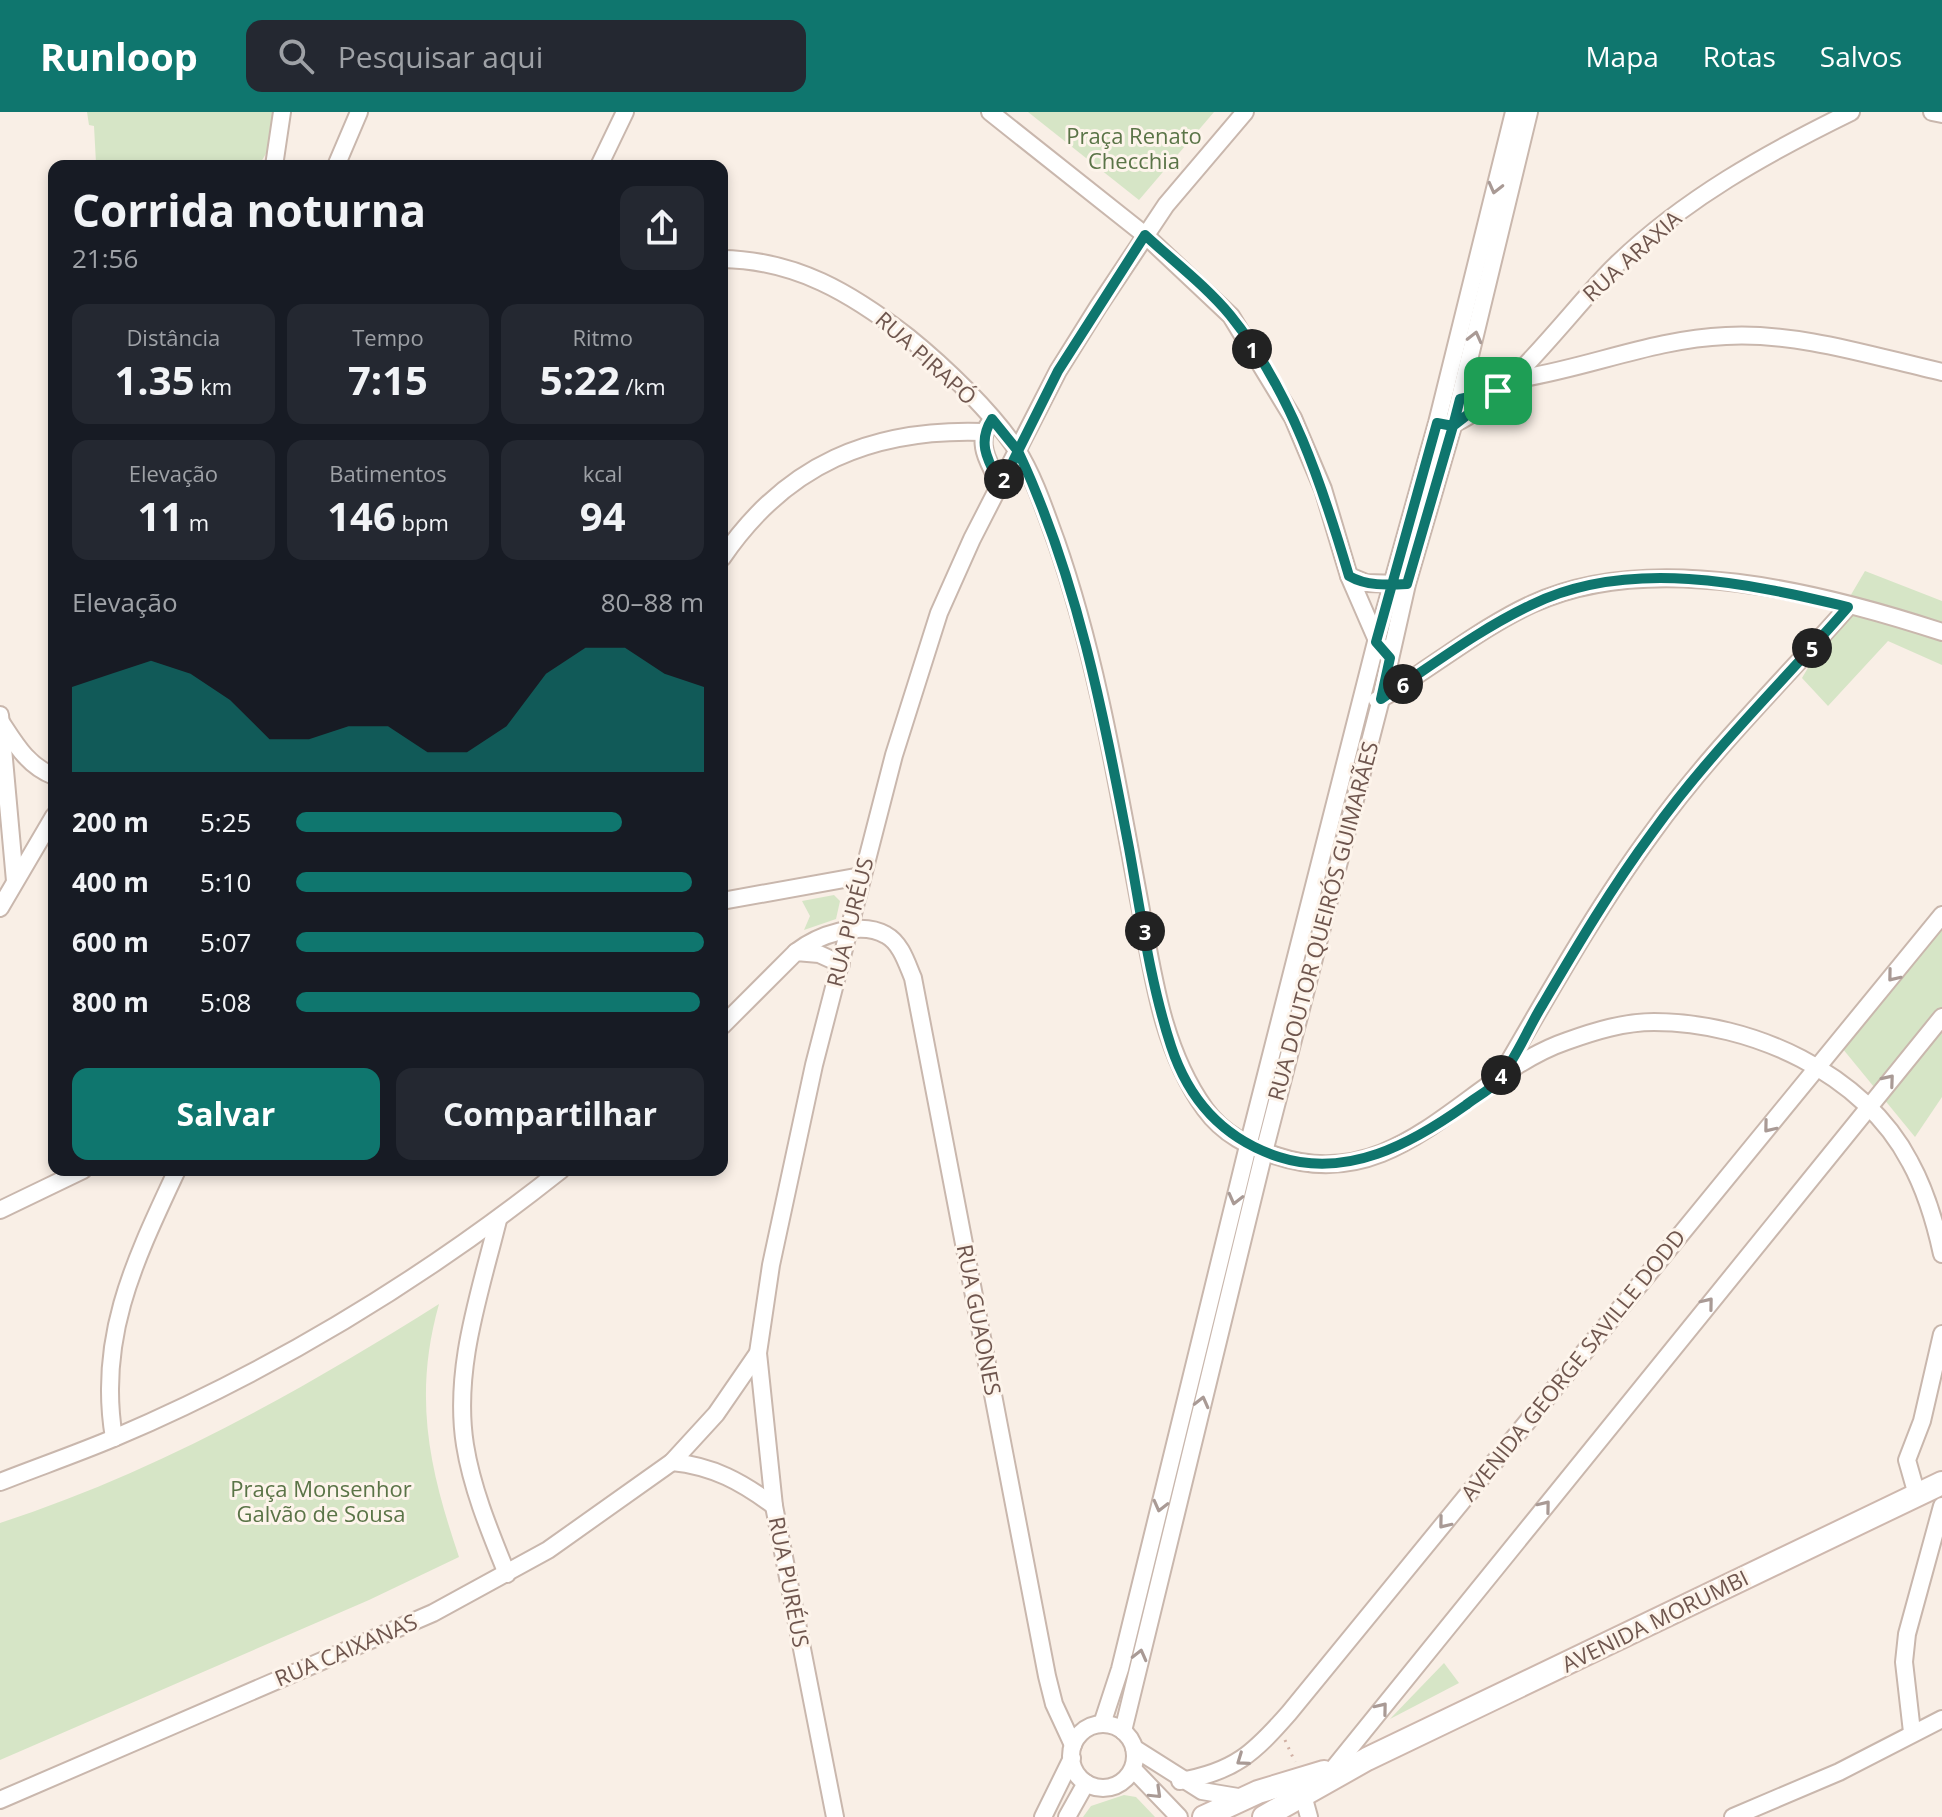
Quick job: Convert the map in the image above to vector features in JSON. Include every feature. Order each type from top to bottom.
[{"type":"main road","name":"AVENIDA MORUMBI","points":[[1204,1817],[1244,1798],[1367,1759],[1942,1483]]},
{"type":"main road","name":"AVENIDA MORUMBI","points":[[1264,1817],[1301,1780],[1367,1759]]},
{"type":"street","points":[[275,160],[282,112]]},
{"type":"street","points":[[339,160],[359,112]]},
{"type":"street","points":[[602,160],[625,112]]},
{"type":"street","points":[[990,112],[1145,235],[1231,316],[1293,418],[1323,489],[1349,576],[1376,642],[1390,658]]},
{"type":"street","name":"RUA PURÉUS","points":[[835,1817],[774,1506],[758,1353],[771,1265],[814,1065],[861,876],[939,613],[1058,371],[1175,193],[1245,112]]},
{"type":"street","name":"RUA DOUTOR QUEIRÓS GUIMARÃES","points":[[1102,1724],[1120,1669],[1256,1149],[1381,699],[1401,584],[1445,424],[1514,112]]},
{"type":"street","name":"RUA DOUTOR QUEIRÓS GUIMARÃES","points":[[1445,424],[1460,399],[1529,112]]},
{"type":"street","name":"RUA ARAXIA","points":[[1445,424],[1505,386],[1616,264],[1655,230],[1734,174],[1851,112]]},
{"type":"street","points":[[1932,112],[1942,114]]},
{"type":"street","name":"RUA PIRAPÓ","points":[[728,259],[753,259],[781,265],[832,285],[865,303],[922,348],[988,425],[1018,451],[1048,519],[1075,596],[1116,778],[1157,993],[1171,1044],[1180,1070],[1210,1116],[1256,1149]]},
{"type":"street","points":[[1460,399],[1678,341],[1726,336],[1793,339],[1942,372]]},
{"type":"street","points":[[728,551],[771,500],[800,477],[836,456],[901,435],[988,425]]},
{"type":"street","name":"RUA PIRAPÓ","points":[[988,425],[986,456],[1001,486]]},
{"type":"street","points":[[1349,576],[1366,583],[1401,584]]},
{"type":"street","points":[[1363,704],[1381,699],[1533,604],[1580,588],[1630,580],[1718,580],[1848,607],[1942,632]]},
{"type":"street","name":"RUA DOUTOR QUEIRÓS GUIMARÃES","points":[[1123,1731],[1376,642],[1401,584]]},
{"type":"street","points":[[1497,1082],[1599,910],[1651,833],[1699,771],[1848,607]]},
{"type":"street","points":[[0,718],[24,756],[48,773]]},
{"type":"street","points":[[0,718],[15,881]]},
{"type":"street","points":[[0,908],[48,826]]},
{"type":"street","points":[[728,900],[861,876]]},
{"type":"street","name":"AVENIDA GEORGE SAVILLE DODD","points":[[1180,1781],[1234,1766],[1251,1754],[1289,1713],[1942,915]]},
{"type":"street","points":[[728,1020],[796,952],[814,940],[849,931]]},
{"type":"street","name":"RUA GUAONES","points":[[849,931],[887,935],[903,955],[913,978],[1047,1676],[1054,1704],[1073,1752]]},
{"type":"street","points":[[796,952],[819,954],[841,964]]},
{"type":"street","points":[[1333,1769],[1866,1106],[1942,1017]]},
{"type":"street","points":[[1256,1149],[1308,1165],[1366,1159],[1416,1138],[1562,1042],[1608,1028],[1652,1022],[1686,1024],[1745,1036],[1818,1067],[1866,1106],[1910,1161],[1933,1213],[1942,1254]]},
{"type":"street","points":[[0,1210],[71,1176]]},
{"type":"street","points":[[114,1438],[108,1372],[116,1322],[148,1233],[174,1176]]},
{"type":"street","points":[[0,1482],[114,1438],[226,1385],[302,1344],[453,1252],[553,1176]]},
{"type":"street","points":[[498,1220],[467,1352],[463,1403],[465,1444],[474,1482],[507,1574]]},
{"type":"street","points":[[1917,1495],[1907,1460],[1922,1421],[1942,1334]]},
{"type":"street","name":"RUA CAIXANAS","points":[[0,1800],[433,1613],[507,1574],[632,1493],[672,1462],[716,1414],[758,1353]]},
{"type":"street","points":[[1922,1421],[1942,1398]]},
{"type":"street","points":[[672,1462],[700,1465],[726,1475],[748,1486],[774,1506]]},
{"type":"street","points":[[1912,1732],[1904,1662],[1907,1634],[1942,1506]]},
{"type":"street","points":[[1733,1817],[1839,1772],[1942,1719]]},
{"type":"street","points":[[1043,1817],[1084,1730],[1102,1724],[1123,1731],[1134,1748],[1180,1781],[1202,1791],[1244,1798]]},
{"type":"street","points":[[1073,1752],[1079,1776],[1086,1783],[1107,1788],[1118,1784],[1133,1769],[1134,1748]]},
{"type":"street","points":[[1133,1769],[1179,1817]]},
{"type":"street","points":[[1301,1780],[1309,1817]]},
{"type":"street","points":[[1067,1817],[1086,1783]]},
{"type":"path","points":[[1289,1713],[1283,1735],[1301,1780]]},
{"type":"green space","points":[[87,112],[276,112],[271,141],[261,160],[96,160],[94,126],[89,125]]},
{"type":"green space","name":"Praça Renato Checchia","points":[[1028,112],[1214,112],[1139,200]]},
{"type":"green space","points":[[1865,571],[1942,601],[1942,665],[1888,641],[1828,706],[1802,678]]},
{"type":"green space","points":[[834,895],[840,901],[836,919],[804,930],[810,916],[802,901]]},
{"type":"green space","points":[[1942,927],[1942,1097],[1915,1137],[1838,1043]]},
{"type":"green space","name":"Praça Monsenhor Galvão de Sousa","points":[[439,1304],[427,1370],[428,1432],[440,1493],[459,1557],[369,1600],[0,1760],[0,1523],[115,1480],[226,1427],[334,1368]]},
{"type":"green space","points":[[1444,1663],[1459,1683],[1390,1719]]},
{"type":"green space","points":[[1124,1795],[1136,1797],[1155,1817],[1083,1817],[1091,1806]]},
{"type":"route","points":[[1498,391],[1453,426],[1407,584],[1394,584],[1389,584],[1366,583],[1349,576],[1323,489],[1293,418],[1270,378],[1231,316],[1145,235],[1058,371],[1018,451],[992,419],[984,432],[986,456],[1001,486],[1018,451],[1048,519],[1075,596],[1116,778],[1157,993],[1180,1070],[1210,1116],[1230,1135],[1248,1146],[1308,1165],[1366,1159],[1416,1138],[1497,1082],[1599,910],[1651,833],[1699,771],[1848,607],[1718,580],[1630,580],[1580,588],[1533,604],[1480,633],[1381,699],[1390,658],[1376,642],[1394,584],[1437,423],[1453,426],[1460,399],[1498,391]]}]
